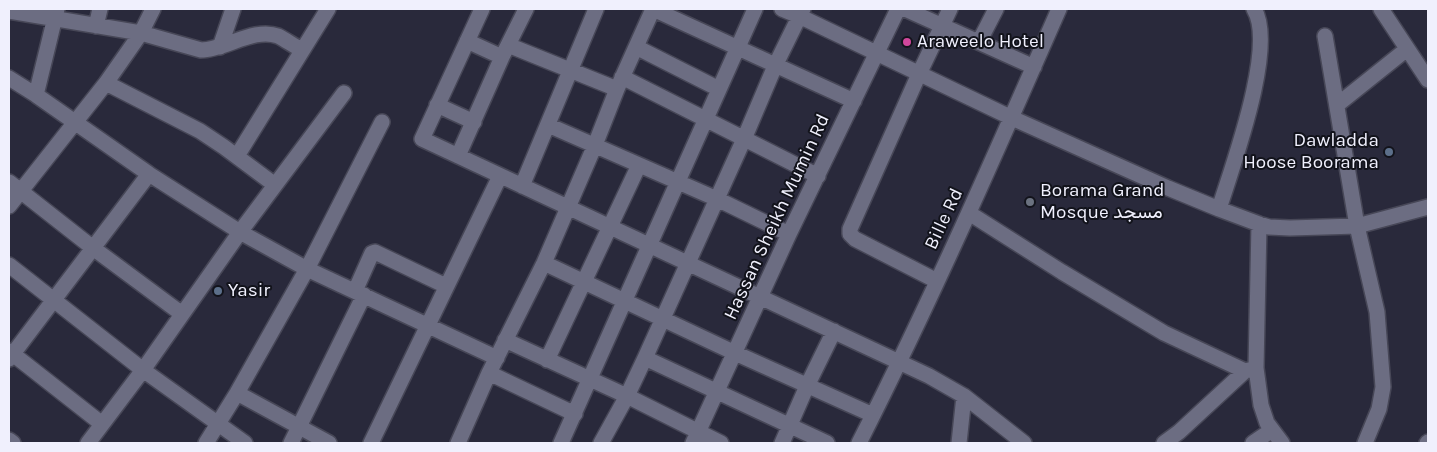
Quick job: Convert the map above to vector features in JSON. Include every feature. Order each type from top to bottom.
[{"type":"street","points":[[96,26],[100,9]]},
{"type":"street","points":[[9,206],[14,186],[74,122],[106,82],[140,33],[153,9]]},
{"type":"street","points":[[220,47],[233,9]]},
{"type":"street","points":[[237,156],[328,9]]},
{"type":"street","points":[[482,9],[422,139],[900,362],[964,396],[1024,443]]},
{"type":"street","points":[[458,156],[526,9]]},
{"type":"street","points":[[522,186],[596,9]]},
{"type":"street","points":[[458,443],[489,373],[544,263],[653,9],[854,101]]},
{"type":"street","points":[[562,443],[755,9]]},
{"type":"street","points":[[782,9],[801,12],[877,54],[1012,118],[1219,210],[1259,224],[1269,227],[1290,228],[1357,226],[1428,207]]},
{"type":"street","name":"Hassan Sheikh Mumin Rd","points":[[696,438],[790,234],[898,9]]},
{"type":"street","points":[[905,9],[1034,67]]},
{"type":"street","points":[[937,281],[855,239],[850,234],[850,229],[950,9]]},
{"type":"street","points":[[979,42],[996,9]]},
{"type":"street","name":"Bille Rd","points":[[859,443],[900,362],[969,213],[1059,9]]},
{"type":"street","points":[[1219,210],[1255,90],[1260,37],[1259,24],[1254,9]]},
{"type":"street","points":[[1381,9],[1428,80]]},
{"type":"street","points":[[9,11],[56,14],[96,26],[140,33],[201,50],[211,50],[247,37],[272,34],[302,50]]},
{"type":"street","points":[[600,443],[627,396],[645,358],[775,66],[801,12]]},
{"type":"street","points":[[36,95],[56,14]]},
{"type":"street","points":[[1325,36],[1357,226],[1377,312],[1383,387],[1379,409],[1365,443]]},
{"type":"street","points":[[467,41],[620,83],[705,120],[818,176]]},
{"type":"street","points":[[636,47],[719,89]]},
{"type":"street","points":[[1337,105],[1408,49]]},
{"type":"street","points":[[9,78],[149,174],[240,232],[307,269],[497,358]]},
{"type":"street","points":[[106,82],[200,131],[275,185]]},
{"type":"street","points":[[88,443],[143,370],[240,232],[344,92]]},
{"type":"street","points":[[437,105],[474,122]]},
{"type":"street","points":[[206,443],[237,393],[307,269],[382,122]]},
{"type":"street","points":[[548,125],[717,199],[790,234]]},
{"type":"street","points":[[547,360],[639,165]]},
{"type":"street","points":[[102,424],[10,355],[149,174]]},
{"type":"street","points":[[370,443],[500,176]]},
{"type":"street","points":[[14,186],[182,314]]},
{"type":"street","points":[[969,213],[1062,272],[1164,333],[1251,370]]},
{"type":"street","points":[[1259,224],[1251,370],[1260,405],[1272,430],[1282,443]]},
{"type":"street","points":[[291,443],[359,293],[372,253],[375,252],[446,286]]},
{"type":"street","points":[[544,263],[735,354],[873,415]]},
{"type":"street","points":[[9,265],[143,370],[246,443]]},
{"type":"street","points":[[782,443],[834,331]]},
{"type":"street","points":[[505,340],[627,396],[696,438],[721,443]]},
{"type":"street","points":[[645,358],[827,443]]},
{"type":"street","points":[[1164,443],[1251,370]]},
{"type":"street","points":[[489,373],[575,414]]},
{"type":"street","points":[[237,393],[329,443]]},
{"type":"street","points":[[959,443],[964,396]]},
{"type":"street","points":[[1253,443],[1272,430]]},
{"type":"street","points":[[9,440],[13,443]]},
{"type":"place","name":"Araweelo Hotel","points":[[907,42]]},
{"type":"place","name":"Dawladda Hoose Boorama","points":[[1389,152]]},
{"type":"place","name":"Borama Grand Mosque مسجد","points":[[1030,202]]},
{"type":"place","name":"Yasir","points":[[218,291]]}]
